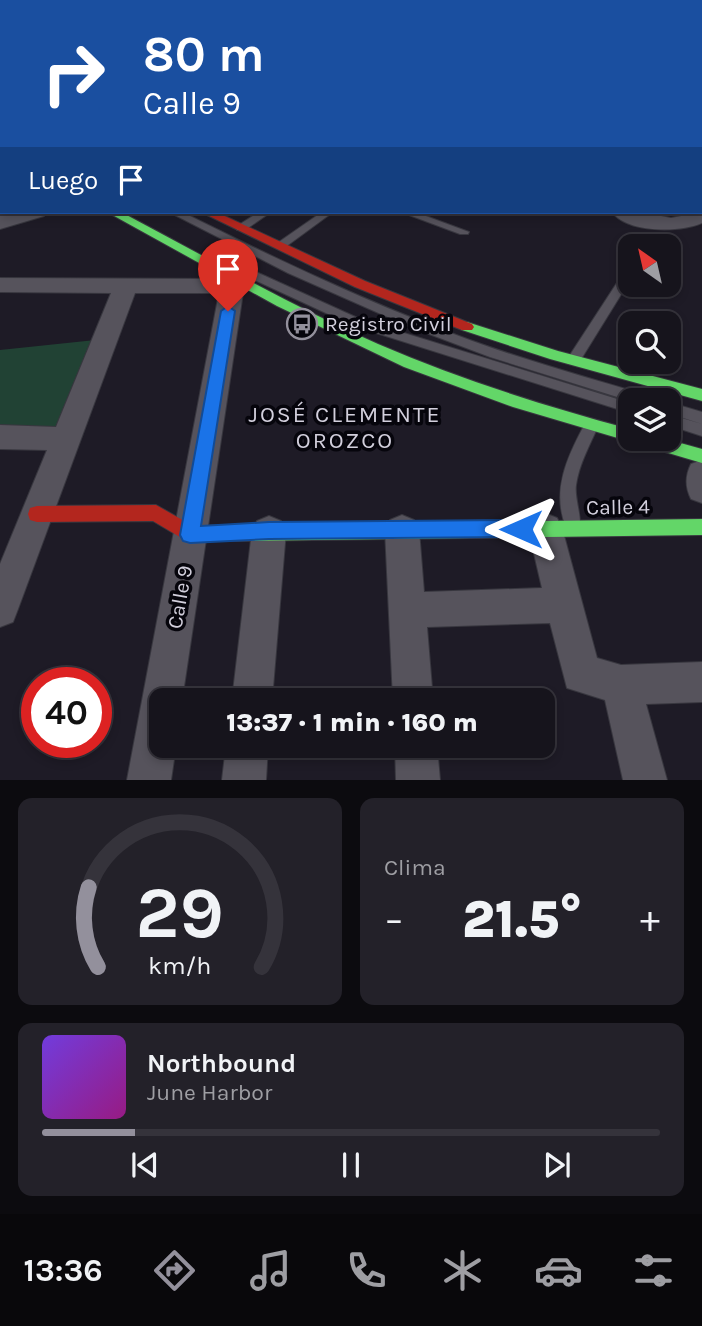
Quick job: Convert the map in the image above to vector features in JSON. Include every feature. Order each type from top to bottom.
[{"type":"main road","points":[[117,214],[306,315],[372,346],[478,389],[618,433]]},
{"type":"main road","points":[[211,214],[410,306],[573,361],[702,395]]},
{"type":"main road","points":[[681,450],[702,456]]},
{"type":"main road","points":[[37,514],[156,513],[190,535]]},
{"type":"main road","name":"Calle 4","points":[[190,535],[269,531],[702,527]]},
{"type":"street","points":[[0,223],[30,214]]},
{"type":"street","points":[[628,214],[653,223],[673,226],[689,223],[702,215]]},
{"type":"street","points":[[0,285],[126,286],[0,609]]},
{"type":"street","name":"Calle 9","points":[[126,286],[232,286],[164,688]]},
{"type":"street","points":[[0,437],[66,439]]},
{"type":"street","points":[[702,473],[702,490]]},
{"type":"street","points":[[560,528],[564,605],[581,674],[621,685],[702,682]]},
{"type":"street","points":[[402,530],[412,688]]},
{"type":"street","points":[[253,688],[269,531]]},
{"type":"street","points":[[407,610],[564,605]]},
{"type":"street","points":[[621,685],[645,780]]},
{"type":"street","points":[[149,780],[153,758]]},
{"type":"street","points":[[244,780],[246,758]]},
{"type":"street","points":[[417,758],[418,780]]},
{"type":"lane","points":[[34,0],[60,0]]},
{"type":"lane","points":[[132,214],[236,267],[358,323],[618,404]]},
{"type":"lane","points":[[178,214],[254,253],[374,307],[494,353],[618,392]]},
{"type":"lane","points":[[241,228],[263,214]]},
{"type":"lane","points":[[280,246],[325,214]]},
{"type":"lane","points":[[412,214],[464,232]]},
{"type":"lane","points":[[573,361],[618,290]]},
{"type":"lane","points":[[681,411],[702,418]]},
{"type":"lane","points":[[681,423],[702,430]]},
{"type":"lane","points":[[560,528],[568,512],[566,496],[570,473],[591,426]]},
{"type":"green space","points":[[105,339],[67,439],[0,440],[0,350]]},
{"type":"traffic: fast","points":[[117,214],[282,303],[374,348],[482,390],[618,433]]},
{"type":"traffic: fast","points":[[467,327],[555,355],[702,395]]},
{"type":"traffic: fast","points":[[681,450],[702,456]]},
{"type":"traffic: fast","points":[[227,533],[702,527]]},
{"type":"traffic: jam","points":[[211,214],[360,284],[467,327]]},
{"type":"traffic: jam","points":[[37,514],[156,513],[190,535],[227,533]]},
{"type":"place","name":"Registro Civil","points":[[302,324]]},
{"type":"district","name":"JOSÉ CLEMENTE OROZCO","points":[[345,427]]},
{"type":"route","points":[[228,311],[190,535],[269,531],[521,529]]}]
